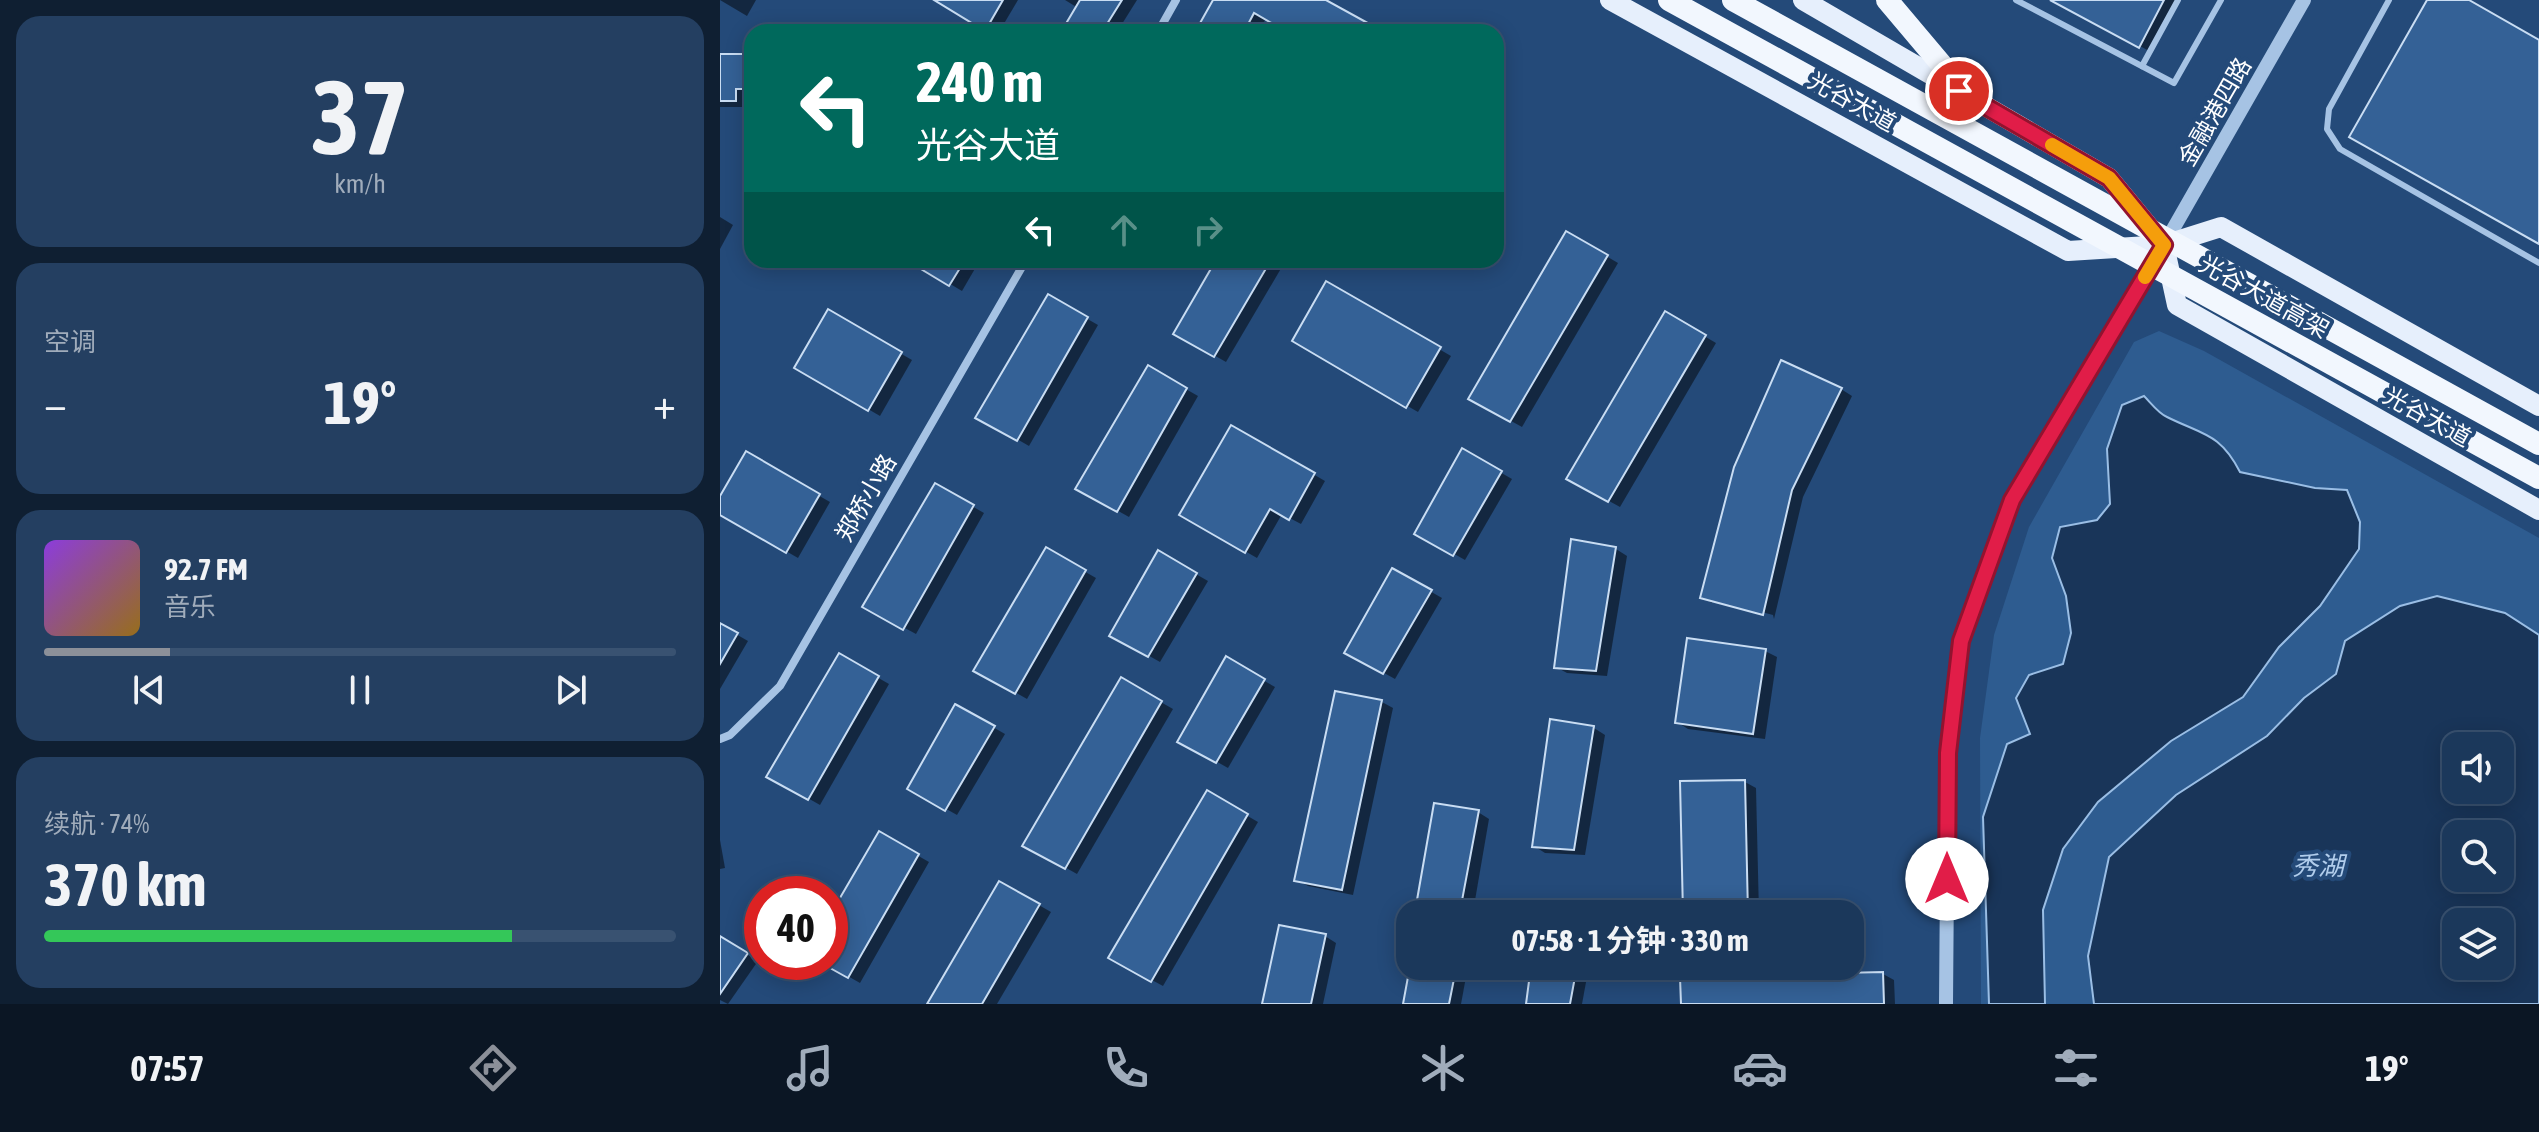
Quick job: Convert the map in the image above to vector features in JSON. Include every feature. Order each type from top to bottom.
[{"type":"highway","name":"光谷大道高架","points":[[1669,0],[2539,478]]},
{"type":"highway","name":"光谷大道高架","points":[[1733,0],[2539,444]]},
{"type":"highway","points":[[1887,0],[1952,77],[1983,104]]},
{"type":"main road","name":"光谷大道","points":[[1610,0],[2068,251],[2164,245],[2221,227],[2539,406]]},
{"type":"main road","name":"光谷大道","points":[[1803,0],[2109,178],[2164,245],[2177,305],[2539,510]]},
{"type":"street","points":[[1162,24],[1176,0]]},
{"type":"street","name":"金融港四路","points":[[1946,1004],[1948,753],[1961,641],[2012,500],[2164,245],[2304,0]]},
{"type":"street","name":"郑桥小路","points":[[720,739],[730,735],[780,686],[1021,268]]},
{"type":"lane","points":[[2142,66],[2178,0]]},
{"type":"lane","points":[[2021,1],[2174,83],[2221,0]]},
{"type":"lane","points":[[2389,0],[2329,109],[2327,129],[2340,149],[2539,263]]},
{"type":"shaded area","points":[[2159,331],[2204,351],[2539,538],[2539,1004],[1981,1004],[1980,738],[1994,635],[2029,527],[2134,342]]},
{"type":"water","points":[[2144,396],[2164,415],[2218,442],[2240,472],[2315,488],[2347,490],[2360,522],[2359,549],[2320,606],[2279,647],[2243,697],[2171,741],[2098,802],[2063,849],[2043,910],[2045,1004],[1989,1004],[1983,817],[2007,744],[2030,734],[2016,698],[2029,675],[2063,664],[2071,633],[2066,596],[2052,558],[2060,527],[2097,520],[2110,504],[2107,449],[2122,405]]},
{"type":"water","name":"秀湖","points":[[2437,596],[2505,613],[2539,635],[2539,1004],[2094,1004],[2088,956],[2109,857],[2176,795],[2267,736],[2304,698],[2336,674],[2345,641],[2400,606]]},
{"type":"building","points":[[934,0],[1003,0],[989,24],[973,24]]},
{"type":"building","points":[[1080,0],[1122,0],[1107,24],[1066,24]]},
{"type":"building","points":[[1213,0],[1326,0],[1370,24],[1273,24],[1254,13],[1248,24],[1200,24]]},
{"type":"building","points":[[2050,0],[2164,0],[2139,48]]},
{"type":"building","points":[[2427,0],[2469,0],[2539,40],[2539,244],[2349,137]]},
{"type":"building","points":[[720,54],[744,54],[744,89],[736,89],[736,101],[720,101]]},
{"type":"building","points":[[1566,231],[1608,255],[1510,422],[1468,399]]},
{"type":"building","points":[[919,268],[960,268],[949,286]]},
{"type":"building","points":[[1211,268],[1266,268],[1214,357],[1173,334]]},
{"type":"building","points":[[1326,281],[1441,347],[1406,408],[1292,341]]},
{"type":"building","points":[[1048,294],[1088,317],[1017,441],[975,418]]},
{"type":"building","points":[[828,309],[902,352],[868,411],[794,368]]},
{"type":"building","points":[[1665,311],[1706,335],[1608,502],[1566,479]]},
{"type":"building","points":[[1781,360],[1842,388],[1792,490],[1763,615],[1700,598],[1734,467]]},
{"type":"building","points":[[1148,365],[1187,388],[1117,512],[1075,489]]},
{"type":"building","points":[[1231,425],[1315,473],[1289,520],[1270,509],[1245,553],[1179,515]]},
{"type":"building","points":[[1462,448],[1502,471],[1453,556],[1414,534]]},
{"type":"building","points":[[746,451],[820,494],[786,553],[720,515],[720,496]]},
{"type":"building","points":[[935,483],[974,505],[903,630],[862,607]]},
{"type":"building","points":[[1571,539],[1616,547],[1596,671],[1554,668]]},
{"type":"building","points":[[1046,547],[1086,570],[1015,694],[973,671]]},
{"type":"building","points":[[1158,550],[1197,573],[1148,657],[1109,636]]},
{"type":"building","points":[[1392,568],[1432,590],[1383,674],[1344,653]]},
{"type":"building","points":[[720,623],[738,633],[720,664]]},
{"type":"building","points":[[1687,638],[1766,649],[1753,734],[1675,723]]},
{"type":"building","points":[[839,653],[879,676],[808,800],[766,777]]},
{"type":"building","points":[[1226,656],[1265,679],[1216,763],[1177,742]]},
{"type":"building","points":[[1121,677],[1162,701],[1065,869],[1022,846]]},
{"type":"building","points":[[1335,691],[1382,700],[1342,890],[1294,881]]},
{"type":"building","points":[[955,704],[995,726],[945,811],[907,789]]},
{"type":"building","points":[[1550,719],[1594,726],[1574,850],[1532,847]]},
{"type":"building","points":[[1745,780],[1748,900],[1683,900],[1680,781]]},
{"type":"building","points":[[1207,790],[1248,814],[1151,982],[1108,958]]},
{"type":"building","points":[[1434,803],[1479,810],[1462,900],[1417,900]]},
{"type":"building","points":[[879,831],[919,854],[848,978],[848,884]]},
{"type":"building","points":[[999,881],[1040,904],[982,1004],[927,1004]]},
{"type":"building","points":[[1279,925],[1326,934],[1311,1004],[1262,1004]]},
{"type":"building","points":[[720,936],[744,951],[744,959],[720,994]]},
{"type":"building","points":[[1864,972],[1883,972],[1884,1004],[1681,1004],[1680,980],[1864,980]]},
{"type":"building","points":[[1407,980],[1454,980],[1449,1004],[1403,1004]]},
{"type":"building","points":[[1529,980],[1574,980],[1570,1004],[1526,1004]]},
{"type":"slow traffic","points":[[2052,145],[2109,178],[2164,245],[2145,277]]},
{"type":"route","points":[[1947,879],[1948,753],[1961,641],[2012,500],[2164,245],[2109,178],[1959,91]]}]
